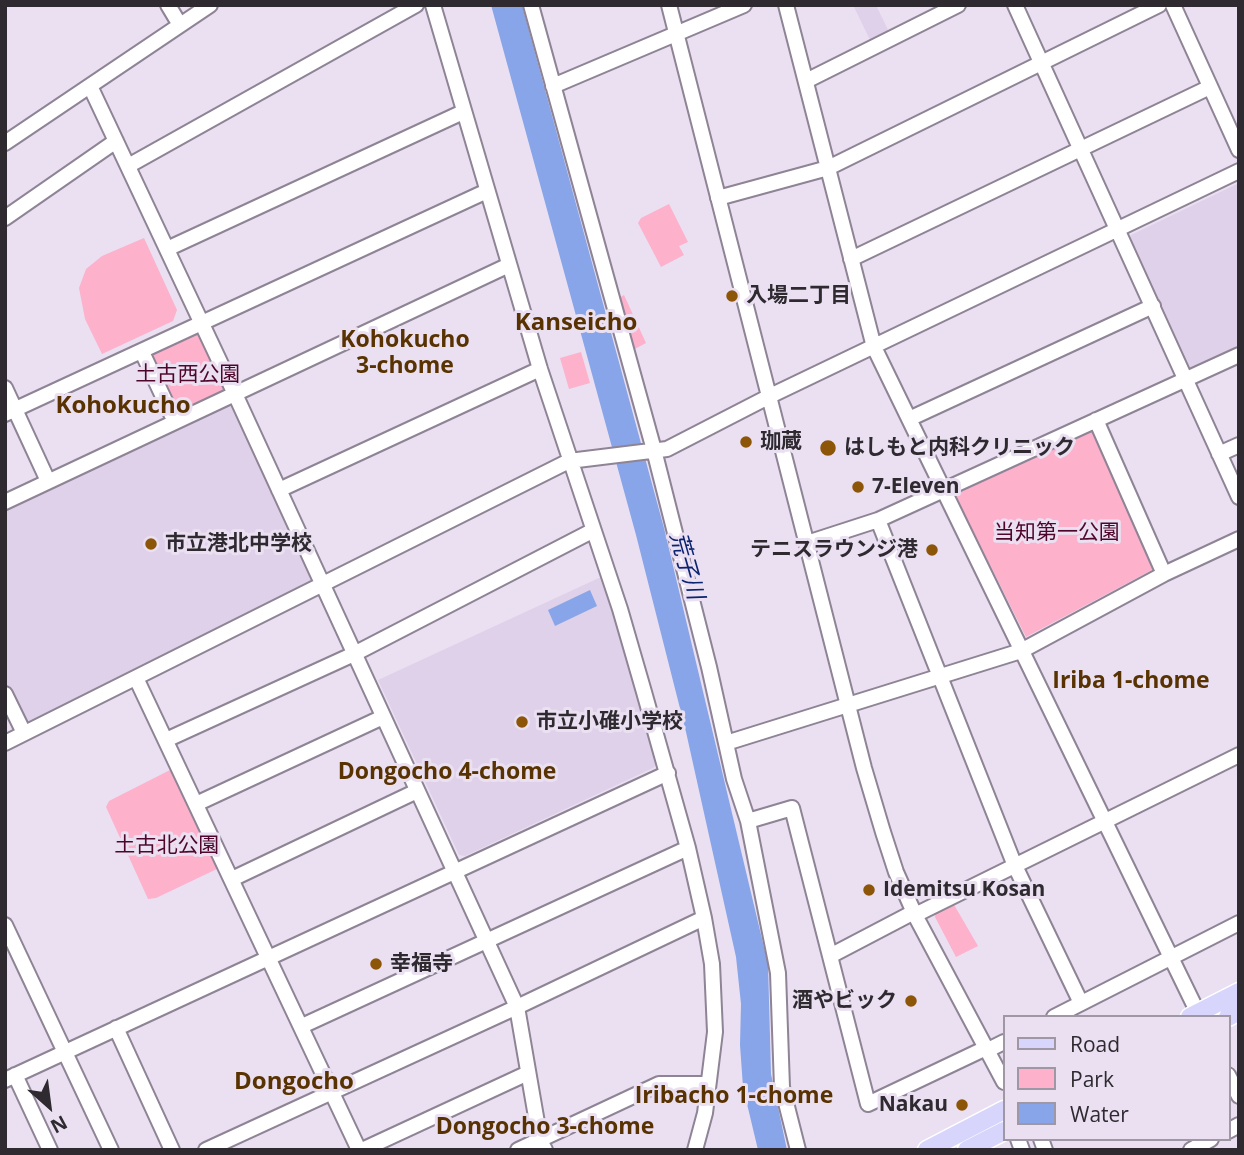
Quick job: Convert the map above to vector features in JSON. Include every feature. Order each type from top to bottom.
[{"type":"main road","points":[[1194,1015],[1239,992]]},
{"type":"main road","points":[[927,1150],[1002,1112]]},
{"type":"main road","points":[[967,1150],[1002,1132]]},
{"type":"street","points":[[168,5],[180,25]]},
{"type":"street","points":[[5,144],[210,5]]},
{"type":"street","points":[[128,166],[416,5]]},
{"type":"street","points":[[433,5],[540,369],[620,609],[668,772],[705,918],[715,999],[715,1032],[705,1113],[695,1150]]},
{"type":"street","points":[[531,5],[709,667],[734,779],[748,821],[778,973],[782,1087],[798,1150]]},
{"type":"street","points":[[669,5],[848,704],[895,872],[1002,1078]]},
{"type":"street","points":[[553,86],[744,5]]},
{"type":"street","points":[[786,5],[874,348],[1170,959],[1194,1015]]},
{"type":"street","points":[[806,81],[958,5]]},
{"type":"street","points":[[1015,5],[1239,497]]},
{"type":"street","points":[[719,198],[828,169],[1159,5]]},
{"type":"street","points":[[1173,5],[1239,150]]},
{"type":"street","points":[[90,86],[203,324],[517,1007],[542,1145]]},
{"type":"street","points":[[851,259],[1210,87]]},
{"type":"street","points":[[167,249],[463,112]]},
{"type":"street","points":[[5,218],[116,141]]},
{"type":"street","points":[[5,743],[569,461],[667,449],[769,396],[1239,171]]},
{"type":"street","points":[[10,412],[487,191]]},
{"type":"street","points":[[5,502],[509,265]]},
{"type":"street","points":[[909,419],[1153,306]]},
{"type":"street","points":[[142,352],[175,422]]},
{"type":"street","points":[[807,543],[878,520],[1239,355]]},
{"type":"street","points":[[279,490],[540,369]]},
{"type":"street","points":[[5,388],[10,412],[48,481]]},
{"type":"street","points":[[1096,421],[1164,574]]},
{"type":"street","points":[[1219,454],[1239,445]]},
{"type":"street","points":[[878,520],[1015,866],[1081,1003]]},
{"type":"street","points":[[166,740],[354,653],[592,531]]},
{"type":"street","points":[[726,743],[1021,651],[1164,574],[1239,539]]},
{"type":"street","points":[[136,678],[360,1150],[528,1073]]},
{"type":"street","points":[[5,694],[24,733]]},
{"type":"street","points":[[196,804],[383,717]]},
{"type":"street","points":[[830,956],[1239,755]]},
{"type":"street","points":[[50,1150],[10,1078],[668,772]]},
{"type":"street","points":[[232,879],[417,791]]},
{"type":"street","points":[[748,821],[792,808],[868,1104],[1002,1043]]},
{"type":"street","points":[[302,1026],[688,848]]},
{"type":"street","points":[[206,1150],[705,918]]},
{"type":"street","points":[[1058,1015],[1239,923]]},
{"type":"street","points":[[5,925],[111,1150]]},
{"type":"street","points":[[116,1028],[172,1150]]},
{"type":"street","points":[[1230,1078],[1239,1096]]},
{"type":"street","points":[[518,1150],[542,1145],[664,1082],[708,1084]]},
{"type":"street","points":[[1191,1150],[1207,1141]]},
{"type":"shaded area","points":[[876,5],[889,32],[871,42],[854,7]]},
{"type":"shaded area","points":[[1239,183],[1239,347],[1190,369],[1129,242],[1131,235]]},
{"type":"shaded area","name":"市立港北中学校","points":[[228,405],[232,407],[313,580],[311,584],[32,722],[24,720],[5,681],[5,509]]},
{"type":"shaded area","name":"市立小碓小学校","points":[[601,577],[658,763],[653,768],[465,856],[459,855],[378,680]]},
{"type":"green space","points":[[669,204],[688,242],[679,246],[684,255],[661,267],[638,223],[641,218]]},
{"type":"green space","points":[[144,238],[177,310],[173,321],[102,354],[85,319],[79,288],[86,269],[102,256]]},
{"type":"green space","points":[[624,295],[646,343],[633,350],[619,298]]},
{"type":"green space","name":"土古西公園","points":[[192,334],[200,335],[224,387],[221,394],[179,413],[175,412],[149,358],[151,353]]},
{"type":"green space","points":[[581,352],[590,383],[569,389],[560,358]]},
{"type":"green space","name":"当知第一公園","points":[[1092,431],[1096,433],[1153,565],[1152,570],[1026,637],[956,497],[960,492]]},
{"type":"green space","name":"土古北公園","points":[[170,770],[174,772],[219,868],[156,898],[148,899],[106,807],[109,801]]},
{"type":"green space","points":[[953,903],[978,946],[956,957],[935,917],[936,911]]},
{"type":"water","points":[[491,5],[522,5],[664,528],[768,964],[771,1074],[787,1150],[758,1150],[743,1087],[741,1004],[736,957],[686,732],[636,535]]},
{"type":"water","points":[[590,590],[597,606],[555,626],[548,610]]},
{"type":"place","name":"入場二丁目","points":[[732,296]]},
{"type":"place","name":"珈蔵","points":[[746,442]]},
{"type":"place","name":"はしもと内科クリニック","points":[[828,448]]},
{"type":"place","name":"7-Eleven","points":[[858,487]]},
{"type":"place","name":"市立港北中学校","points":[[151,544]]},
{"type":"place","name":"テニスラウンジ港","points":[[932,550]]},
{"type":"place","name":"市立小碓小学校","points":[[522,722]]},
{"type":"place","name":"Idemitsu Kosan","points":[[869,890]]},
{"type":"place","name":"幸福寺","points":[[376,964]]},
{"type":"place","name":"酒やビック","points":[[911,1001]]},
{"type":"place","name":"Nakau","points":[[962,1105]]},
{"type":"district","name":"Kanseicho","points":[[576,323]]},
{"type":"district","name":"Kohokucho 3-chome","points":[[405,353]]},
{"type":"district","name":"Kohokucho","points":[[123,406]]},
{"type":"district","name":"Iriba 1-chome","points":[[1131,681]]},
{"type":"district","name":"Dongocho 4-chome","points":[[447,772]]},
{"type":"district","name":"Dongocho","points":[[294,1082]]},
{"type":"district","name":"Iribacho 1-chome","points":[[734,1096]]},
{"type":"district","name":"Dongocho 3-chome","points":[[545,1127]]},
{"type":"water label","name":"荒子川","points":[[686,566]]}]
